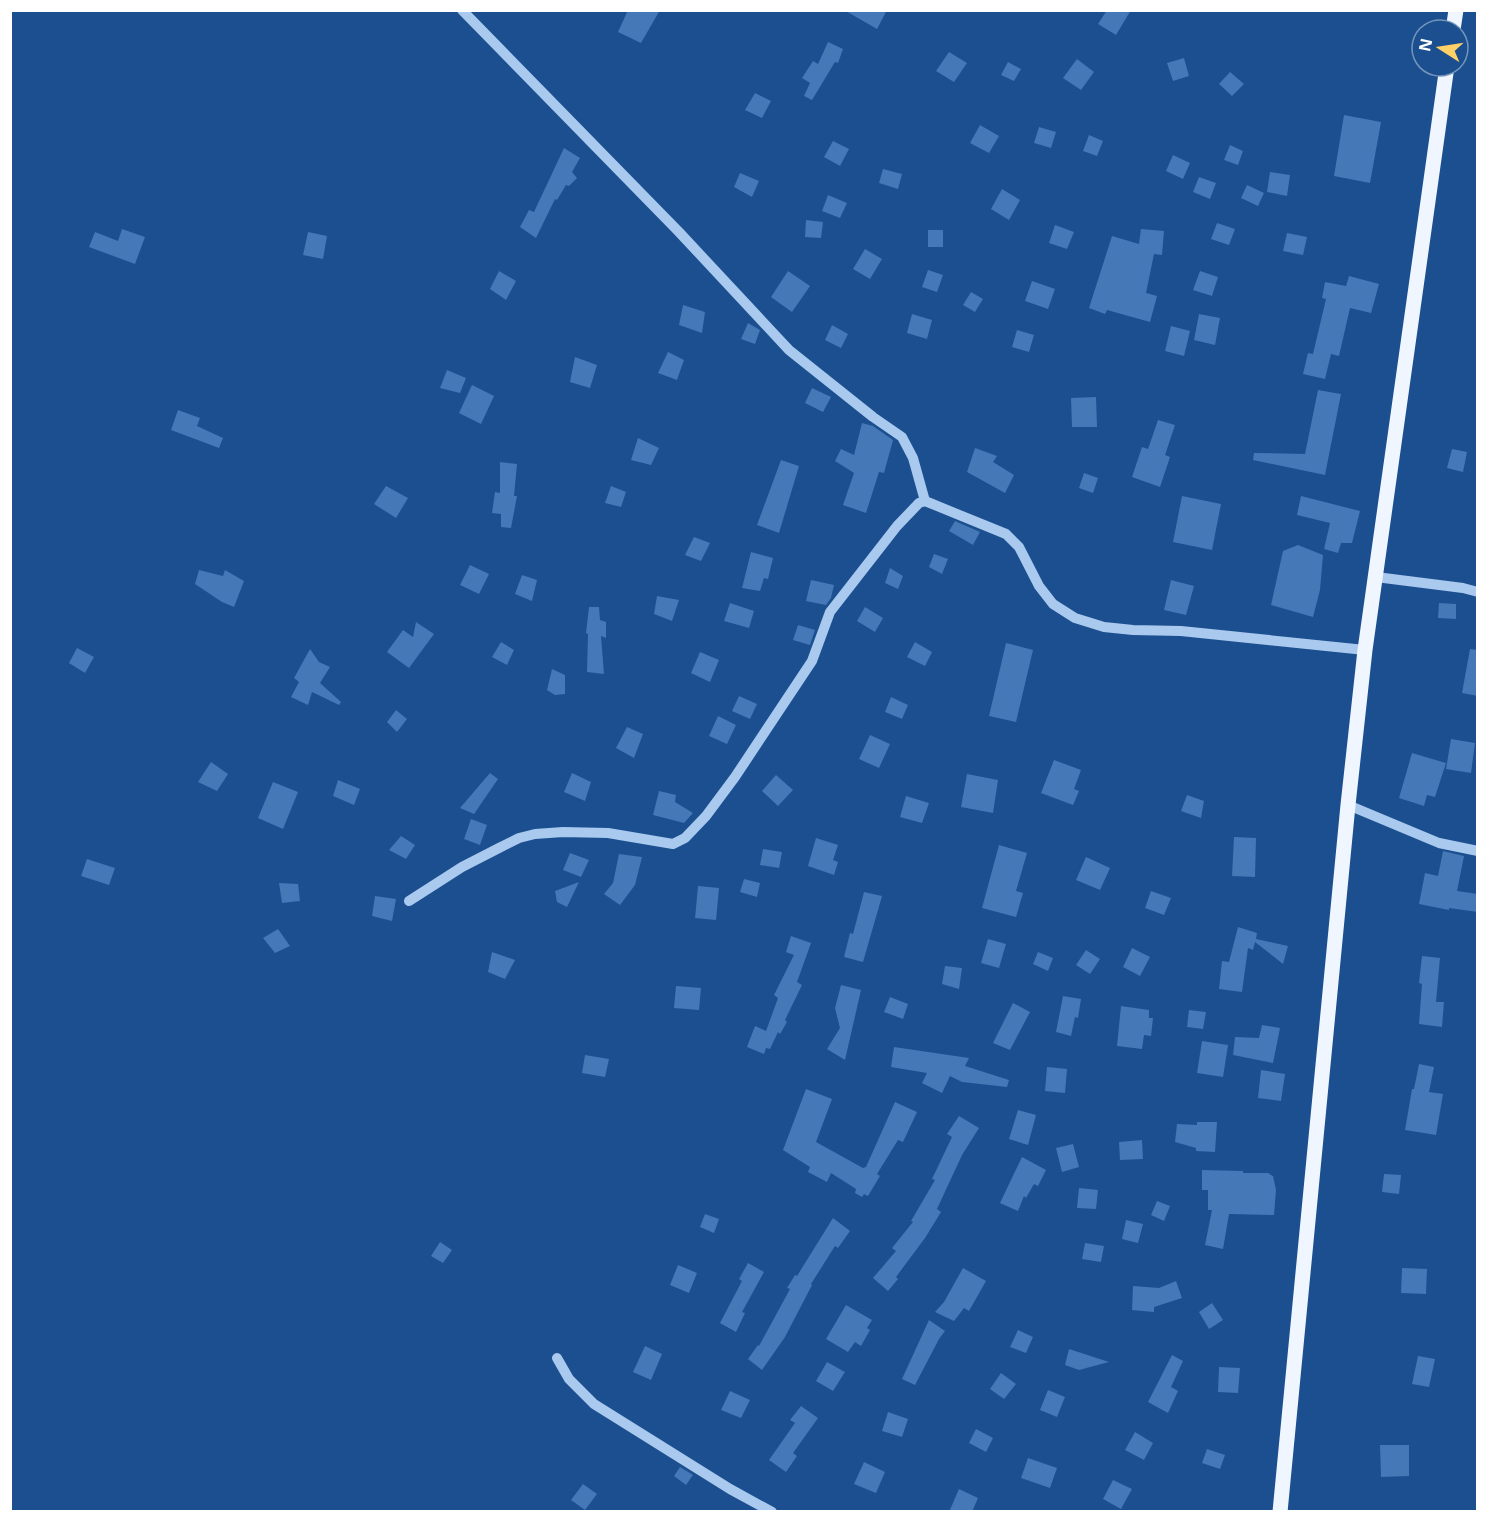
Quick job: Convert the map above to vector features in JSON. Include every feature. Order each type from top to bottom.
[{"type":"main road","points":[[1280,1512],[1365,650],[1445,78]]},
{"type":"street","points":[[462,10],[679,232],[789,350],[902,437],[913,458],[925,501]]},
{"type":"street","points":[[925,501],[1006,534],[1019,547],[1039,586],[1053,604],[1075,618],[1104,627],[1181,631],[1365,650]]},
{"type":"street","points":[[409,901],[462,867],[519,838],[535,834],[608,833],[666,843],[679,842],[685,838],[706,816],[735,777],[812,661],[830,612],[897,526],[913,509],[925,501]]},
{"type":"street","points":[[1376,577],[1478,592]]},
{"type":"street","points":[[1348,805],[1439,843],[1478,851]]},
{"type":"street","points":[[557,1358],[569,1379],[594,1404],[730,1489],[772,1512]]},
{"type":"building","points":[[628,10],[660,10],[641,43],[618,32]]},
{"type":"building","points":[[844,10],[887,10],[877,29]]},
{"type":"building","points":[[1107,10],[1131,10],[1116,35],[1098,24]]},
{"type":"building","points":[[828,42],[843,49],[838,63],[835,62],[812,100],[804,96],[810,83],[802,78],[813,61],[818,64]]},
{"type":"building","points":[[949,52],[967,63],[954,82],[936,71]]},
{"type":"building","points":[[1184,58],[1189,76],[1173,81],[1167,63]]},
{"type":"building","points":[[1077,59],[1094,72],[1081,90],[1063,78]]},
{"type":"building","points":[[1008,62],[1021,69],[1014,81],[1001,75]]},
{"type":"building","points":[[1230,72],[1244,84],[1232,96],[1219,84]]},
{"type":"building","points":[[755,93],[771,101],[762,118],[745,110]]},
{"type":"building","points":[[1344,115],[1381,122],[1370,183],[1334,176]]},
{"type":"building","points":[[980,125],[999,136],[989,153],[970,143]]},
{"type":"building","points":[[1039,127],[1056,132],[1051,148],[1034,143]]},
{"type":"building","points":[[1089,135],[1103,141],[1097,156],[1083,151]]},
{"type":"building","points":[[833,141],[849,149],[840,166],[824,157]]},
{"type":"building","points":[[1230,145],[1243,151],[1238,165],[1224,160]]},
{"type":"building","points":[[564,148],[580,158],[572,172],[577,178],[569,186],[566,185],[557,200],[555,199],[536,238],[520,227],[529,210],[534,212]]},
{"type":"building","points":[[1173,155],[1190,163],[1183,179],[1166,171]]},
{"type":"building","points":[[883,169],[902,174],[898,189],[879,183]]},
{"type":"building","points":[[1270,172],[1290,175],[1287,196],[1267,192]]},
{"type":"building","points":[[740,173],[759,181],[752,197],[734,187]]},
{"type":"building","points":[[1199,177],[1216,183],[1210,199],[1193,192]]},
{"type":"building","points":[[1247,185],[1264,193],[1258,206],[1241,198]]},
{"type":"building","points":[[1002,189],[1020,200],[1009,220],[991,209]]},
{"type":"building","points":[[828,195],[847,203],[840,218],[822,211]]},
{"type":"building","points":[[806,220],[823,222],[821,238],[805,237]]},
{"type":"building","points":[[1217,223],[1235,229],[1229,245],[1211,239]]},
{"type":"building","points":[[1055,225],[1074,232],[1067,249],[1049,243]]},
{"type":"building","points":[[122,229],[145,237],[135,264],[89,247],[95,232],[118,241]]},
{"type":"building","points":[[1141,229],[1164,231],[1162,255],[1154,254],[1146,293],[1157,296],[1150,322],[1107,310],[1105,314],[1089,308],[1112,236],[1139,244]]},
{"type":"building","points":[[928,230],[943,230],[943,247],[928,247]]},
{"type":"building","points":[[308,232],[327,236],[323,259],[303,255]]},
{"type":"building","points":[[1287,233],[1307,237],[1303,255],[1283,251]]},
{"type":"building","points":[[865,249],[882,259],[870,279],[853,269]]},
{"type":"building","points":[[928,270],[943,275],[937,292],[922,287]]},
{"type":"building","points":[[499,271],[516,281],[506,300],[490,289]]},
{"type":"building","points":[[788,271],[810,286],[792,312],[771,297]]},
{"type":"building","points":[[1200,271],[1218,277],[1212,296],[1193,290]]},
{"type":"building","points":[[1349,276],[1379,284],[1371,313],[1350,308],[1339,356],[1331,354],[1325,379],[1303,374],[1308,353],[1313,354],[1326,299],[1322,298],[1325,282],[1346,286]]},
{"type":"building","points":[[1032,281],[1055,289],[1048,309],[1025,301]]},
{"type":"building","points":[[971,292],[983,299],[975,312],[963,305]]},
{"type":"building","points":[[683,305],[705,312],[702,333],[679,325]]},
{"type":"building","points":[[912,314],[932,320],[927,339],[907,333]]},
{"type":"building","points":[[1199,314],[1220,318],[1215,345],[1194,340]]},
{"type":"building","points":[[748,323],[760,330],[755,344],[741,339]]},
{"type":"building","points":[[832,325],[848,334],[841,348],[825,340]]},
{"type":"building","points":[[1171,326],[1190,331],[1184,356],[1165,351]]},
{"type":"building","points":[[1017,330],[1034,335],[1029,352],[1012,347]]},
{"type":"building","points":[[668,352],[684,360],[677,380],[658,373]]},
{"type":"building","points":[[575,357],[597,365],[590,388],[570,382]]},
{"type":"building","points":[[447,370],[466,378],[460,393],[440,388]]},
{"type":"building","points":[[472,385],[494,396],[481,424],[459,413]]},
{"type":"building","points":[[812,388],[831,397],[823,412],[805,403]]},
{"type":"building","points":[[1318,390],[1341,394],[1325,475],[1253,460],[1254,453],[1305,454]]},
{"type":"building","points":[[1096,397],[1097,427],[1072,427],[1071,398]]},
{"type":"building","points":[[178,410],[200,418],[197,426],[223,438],[219,448],[171,430]]},
{"type":"building","points":[[1158,420],[1175,425],[1165,455],[1170,457],[1160,487],[1132,477],[1142,447],[1148,449]]},
{"type":"building","points":[[862,423],[873,426],[893,440],[884,473],[879,472],[866,513],[843,505],[854,473],[835,461],[841,449],[854,455]]},
{"type":"building","points":[[638,438],[659,448],[651,465],[631,460]]},
{"type":"building","points":[[975,448],[997,456],[993,462],[1014,475],[1005,493],[967,472]]},
{"type":"building","points":[[1452,449],[1467,452],[1463,472],[1447,468]]},
{"type":"building","points":[[781,460],[799,466],[779,533],[757,525]]},
{"type":"building","points":[[500,462],[517,464],[514,496],[517,496],[511,528],[501,527],[501,514],[492,513],[495,492],[500,493]]},
{"type":"building","points":[[1084,473],[1098,478],[1093,493],[1079,488]]},
{"type":"building","points":[[386,486],[408,498],[396,518],[374,504]]},
{"type":"building","points":[[611,486],[626,492],[621,507],[605,503]]},
{"type":"building","points":[[1182,496],[1221,504],[1212,550],[1173,542]]},
{"type":"building","points":[[1301,496],[1360,511],[1352,543],[1341,543],[1338,553],[1324,549],[1330,523],[1297,515]]},
{"type":"building","points":[[955,521],[980,532],[973,545],[949,531]]},
{"type":"building","points":[[694,537],[710,543],[701,561],[685,555]]},
{"type":"building","points":[[1298,545],[1323,555],[1320,590],[1313,617],[1271,605],[1283,551]]},
{"type":"building","points":[[751,552],[773,558],[768,579],[764,578],[760,591],[742,588]]},
{"type":"building","points":[[934,554],[948,559],[942,574],[929,567]]},
{"type":"building","points":[[470,565],[489,574],[479,594],[460,585]]},
{"type":"building","points":[[890,568],[903,576],[898,589],[885,583]]},
{"type":"building","points":[[199,570],[223,576],[225,570],[244,581],[234,607],[195,584]]},
{"type":"building","points":[[522,575],[537,580],[532,601],[515,594]]},
{"type":"building","points":[[811,580],[834,585],[831,598],[826,605],[806,601]]},
{"type":"building","points":[[1171,580],[1194,586],[1186,615],[1164,610]]},
{"type":"building","points":[[657,596],[679,600],[672,621],[654,614]]},
{"type":"building","points":[[730,603],[754,611],[749,628],[724,621]]},
{"type":"building","points":[[1439,603],[1456,604],[1456,619],[1438,618]]},
{"type":"building","points":[[589,607],[599,607],[600,620],[606,622],[606,638],[601,636],[604,674],[587,672],[588,634],[586,633]]},
{"type":"building","points":[[865,607],[883,618],[875,632],[857,621]]},
{"type":"building","points":[[416,622],[434,634],[409,668],[387,652],[403,630],[413,637]]},
{"type":"building","points":[[798,625],[815,630],[810,645],[793,640]]},
{"type":"building","points":[[501,642],[514,650],[507,665],[492,657]]},
{"type":"building","points":[[915,642],[932,652],[925,666],[907,657]]},
{"type":"building","points":[[1006,643],[1033,650],[1016,722],[989,716]]},
{"type":"building","points":[[77,648],[94,657],[85,673],[69,663]]},
{"type":"building","points":[[310,649],[319,662],[330,667],[320,683],[341,702],[339,705],[312,692],[308,705],[291,697],[299,682],[294,678]]},
{"type":"building","points":[[1470,649],[1478,650],[1478,696],[1462,693]]},
{"type":"building","points":[[700,652],[719,660],[710,682],[691,673]]},
{"type":"building","points":[[552,669],[565,675],[565,694],[555,695],[547,690]]},
{"type":"building","points":[[739,696],[757,704],[750,719],[732,711]]},
{"type":"building","points":[[891,697],[908,705],[902,719],[885,712]]},
{"type":"building","points":[[396,710],[407,719],[397,732],[387,722]]},
{"type":"building","points":[[718,716],[736,725],[727,744],[709,736]]},
{"type":"building","points":[[627,727],[643,734],[634,758],[616,748]]},
{"type":"building","points":[[870,735],[890,744],[879,768],[859,759]]},
{"type":"building","points":[[1451,739],[1475,743],[1471,773],[1446,769]]},
{"type":"building","points":[[1412,753],[1446,763],[1435,797],[1427,795],[1424,806],[1399,798]]},
{"type":"building","points":[[1054,760],[1081,770],[1074,789],[1079,791],[1073,805],[1041,793]]},
{"type":"building","points":[[211,762],[228,774],[217,791],[198,782]]},
{"type":"building","points":[[490,773],[498,779],[474,814],[460,808]]},
{"type":"building","points":[[572,773],[591,782],[585,801],[564,792]]},
{"type":"building","points":[[967,774],[998,780],[993,813],[961,807]]},
{"type":"building","points":[[776,775],[793,790],[778,806],[762,791]]},
{"type":"building","points":[[338,780],[360,789],[354,805],[333,796]]},
{"type":"building","points":[[273,782],[298,792],[283,829],[258,818]]},
{"type":"building","points":[[659,791],[676,795],[675,802],[693,813],[684,823],[653,815]]},
{"type":"building","points":[[1187,795],[1204,801],[1201,818],[1181,811]]},
{"type":"building","points":[[906,796],[929,803],[922,823],[900,817]]},
{"type":"building","points":[[471,819],[487,825],[480,845],[464,839]]},
{"type":"building","points":[[401,836],[415,845],[406,859],[389,850]]},
{"type":"building","points":[[1234,837],[1256,838],[1255,877],[1232,876]]},
{"type":"building","points":[[816,838],[838,845],[833,860],[838,862],[834,875],[808,866]]},
{"type":"building","points":[[999,845],[1027,853],[1016,891],[1023,893],[1016,917],[982,908]]},
{"type":"building","points":[[763,849],[782,852],[779,868],[760,865]]},
{"type":"building","points":[[1443,851],[1464,856],[1457,891],[1478,894],[1478,912],[1449,908],[1449,910],[1419,904],[1425,873],[1438,876]]},
{"type":"building","points":[[570,853],[589,860],[581,877],[563,870]]},
{"type":"building","points":[[619,854],[642,857],[635,885],[620,905],[604,894],[613,883]]},
{"type":"building","points":[[1086,857],[1110,868],[1100,890],[1076,880]]},
{"type":"building","points":[[87,859],[115,868],[109,885],[81,876]]},
{"type":"building","points":[[744,879],[760,883],[757,897],[740,892]]},
{"type":"building","points":[[579,882],[567,907],[557,902],[555,891]]},
{"type":"building","points":[[279,883],[298,884],[300,901],[282,903]]},
{"type":"building","points":[[698,886],[719,888],[716,920],[695,918]]},
{"type":"building","points":[[1151,891],[1171,898],[1164,915],[1145,908]]},
{"type":"building","points":[[864,892],[882,896],[863,962],[844,957],[850,933],[853,934]]},
{"type":"building","points":[[375,896],[396,899],[392,921],[372,916]]},
{"type":"building","points":[[1238,927],[1257,933],[1256,939],[1288,946],[1283,964],[1255,942],[1253,950],[1248,948],[1242,992],[1219,989],[1222,961],[1229,962]]},
{"type":"building","points":[[278,929],[290,946],[275,953],[263,938]]},
{"type":"building","points":[[791,936],[811,943],[797,982],[802,985],[785,1020],[787,1022],[780,1034],[778,1032],[770,1049],[766,1048],[764,1054],[747,1047],[755,1026],[766,1031],[778,998],[774,995],[794,955],[786,952]]},
{"type":"building","points":[[988,939],[1006,944],[999,968],[981,963]]},
{"type":"building","points":[[1132,948],[1150,957],[1140,976],[1123,967]]},
{"type":"building","points":[[1086,950],[1100,959],[1090,974],[1076,965]]},
{"type":"building","points":[[492,952],[515,960],[505,979],[488,972]]},
{"type":"building","points":[[1038,952],[1053,958],[1048,971],[1033,964]]},
{"type":"building","points":[[1422,956],[1440,958],[1436,1002],[1444,1002],[1442,1027],[1419,1024],[1422,984],[1419,983]]},
{"type":"building","points":[[945,966],[962,968],[959,989],[942,984]]},
{"type":"building","points":[[841,985],[861,990],[845,1060],[827,1049],[840,1028],[835,1008]]},
{"type":"building","points":[[676,986],[701,988],[699,1010],[674,1008]]},
{"type":"building","points":[[1063,996],[1081,999],[1078,1018],[1075,1017],[1071,1036],[1056,1032]]},
{"type":"building","points":[[890,997],[908,1004],[903,1019],[884,1012]]},
{"type":"building","points":[[1013,1003],[1030,1012],[1010,1050],[993,1043]]},
{"type":"building","points":[[1121,1006],[1149,1010],[1149,1018],[1153,1018],[1151,1036],[1144,1035],[1142,1049],[1117,1046]]},
{"type":"building","points":[[1189,1010],[1206,1012],[1203,1029],[1187,1027]]},
{"type":"building","points":[[1262,1025],[1280,1028],[1273,1063],[1233,1055],[1235,1037],[1259,1038]]},
{"type":"building","points":[[1202,1041],[1228,1045],[1223,1077],[1197,1073]]},
{"type":"building","points":[[894,1047],[969,1058],[965,1066],[1009,1080],[1007,1087],[962,1082],[950,1076],[942,1093],[922,1083],[927,1073],[891,1067]]},
{"type":"building","points":[[585,1055],[609,1059],[605,1077],[582,1073]]},
{"type":"building","points":[[1419,1064],[1434,1067],[1429,1092],[1443,1094],[1436,1135],[1405,1130]]},
{"type":"building","points":[[1047,1067],[1067,1069],[1065,1093],[1045,1091]]},
{"type":"building","points":[[1261,1070],[1285,1074],[1281,1101],[1258,1098]]},
{"type":"building","points":[[806,1089],[832,1099],[816,1142],[863,1168],[866,1167],[895,1102],[917,1112],[903,1142],[898,1140],[877,1174],[880,1176],[868,1196],[864,1194],[862,1197],[855,1193],[856,1189],[831,1173],[827,1182],[808,1172],[810,1167],[783,1150]]},
{"type":"building","points":[[1018,1110],[1036,1115],[1028,1145],[1009,1139]]},
{"type":"building","points":[[959,1116],[979,1128],[962,1155],[937,1209],[941,1212],[888,1291],[873,1278],[896,1251],[892,1248],[913,1222],[911,1221],[935,1180],[932,1179],[952,1137],[947,1134]]},
{"type":"building","points":[[1197,1122],[1217,1122],[1215,1152],[1196,1151],[1196,1148],[1175,1142],[1177,1124],[1197,1125]]},
{"type":"building","points":[[1142,1140],[1143,1159],[1120,1160],[1119,1142]]},
{"type":"building","points":[[1073,1144],[1079,1167],[1062,1172],[1056,1148]]},
{"type":"building","points":[[1022,1157],[1046,1170],[1038,1186],[1034,1184],[1026,1198],[1024,1196],[1018,1211],[1000,1203]]},
{"type":"building","points":[[1202,1170],[1268,1173],[1273,1176],[1276,1190],[1274,1215],[1229,1214],[1223,1249],[1205,1245],[1212,1210],[1208,1210],[1208,1190],[1202,1190]]},
{"type":"building","points":[[1384,1174],[1401,1175],[1399,1194],[1382,1192]]},
{"type":"building","points":[[1079,1188],[1098,1190],[1096,1209],[1077,1208]]},
{"type":"building","points":[[1157,1201],[1170,1206],[1164,1221],[1151,1215]]},
{"type":"building","points":[[705,1214],[719,1219],[714,1233],[700,1227]]},
{"type":"building","points":[[833,1218],[850,1231],[838,1248],[835,1246],[811,1284],[785,1337],[762,1370],[748,1359],[759,1346],[790,1289],[787,1288]]},
{"type":"building","points":[[1126,1220],[1143,1224],[1138,1243],[1122,1239]]},
{"type":"building","points":[[440,1242],[452,1250],[443,1263],[431,1256]]},
{"type":"building","points":[[1085,1243],[1104,1246],[1101,1262],[1082,1259]]},
{"type":"building","points":[[748,1263],[764,1272],[742,1312],[745,1313],[736,1332],[720,1323],[742,1281],[739,1279]]},
{"type":"building","points":[[678,1265],[697,1273],[689,1293],[670,1285]]},
{"type":"building","points":[[963,1268],[986,1281],[969,1311],[964,1308],[954,1321],[935,1312],[944,1302]]},
{"type":"building","points":[[1402,1268],[1427,1269],[1426,1294],[1401,1293]]},
{"type":"building","points":[[1176,1281],[1182,1298],[1154,1307],[1154,1312],[1132,1310],[1133,1286],[1159,1288]]},
{"type":"building","points":[[1212,1303],[1223,1320],[1209,1329],[1199,1312]]},
{"type":"building","points":[[846,1305],[872,1320],[867,1328],[870,1330],[861,1346],[855,1342],[848,1352],[826,1339]]},
{"type":"building","points":[[929,1320],[945,1331],[915,1385],[902,1379]]},
{"type":"building","points":[[1018,1330],[1033,1337],[1026,1353],[1010,1347]]},
{"type":"building","points":[[645,1346],[662,1354],[651,1380],[633,1372]]},
{"type":"building","points":[[1069,1349],[1109,1362],[1079,1370],[1065,1365]]},
{"type":"building","points":[[1172,1355],[1183,1361],[1171,1387],[1178,1391],[1168,1413],[1148,1402]]},
{"type":"building","points":[[1418,1356],[1435,1359],[1429,1387],[1412,1384]]},
{"type":"building","points":[[827,1362],[845,1372],[833,1391],[816,1381]]},
{"type":"building","points":[[1219,1367],[1240,1368],[1238,1393],[1218,1392]]},
{"type":"building","points":[[1001,1373],[1016,1384],[1004,1399],[990,1389]]},
{"type":"building","points":[[1048,1390],[1065,1397],[1057,1417],[1040,1410]]},
{"type":"building","points":[[730,1391],[750,1400],[741,1418],[721,1410]]},
{"type":"building","points":[[801,1406],[818,1418],[793,1453],[797,1456],[786,1472],[769,1460],[795,1423],[790,1420]]},
{"type":"building","points":[[888,1412],[908,1419],[902,1437],[882,1431]]},
{"type":"building","points":[[976,1429],[993,1438],[986,1452],[969,1443]]},
{"type":"building","points":[[1135,1432],[1153,1443],[1144,1460],[1125,1450]]},
{"type":"building","points":[[1380,1445],[1409,1445],[1409,1476],[1381,1477]]},
{"type":"building","points":[[1207,1449],[1225,1455],[1220,1469],[1202,1463]]},
{"type":"building","points":[[1028,1458],[1057,1468],[1050,1488],[1021,1478]]},
{"type":"building","points":[[864,1462],[885,1472],[876,1493],[854,1484]]},
{"type":"building","points":[[680,1467],[693,1475],[686,1485],[674,1476]]},
{"type":"building","points":[[1113,1480],[1132,1489],[1121,1509],[1103,1499]]},
{"type":"building","points":[[583,1484],[597,1494],[585,1510],[571,1500]]},
{"type":"building","points":[[959,1489],[978,1498],[972,1512],[949,1512]]}]
